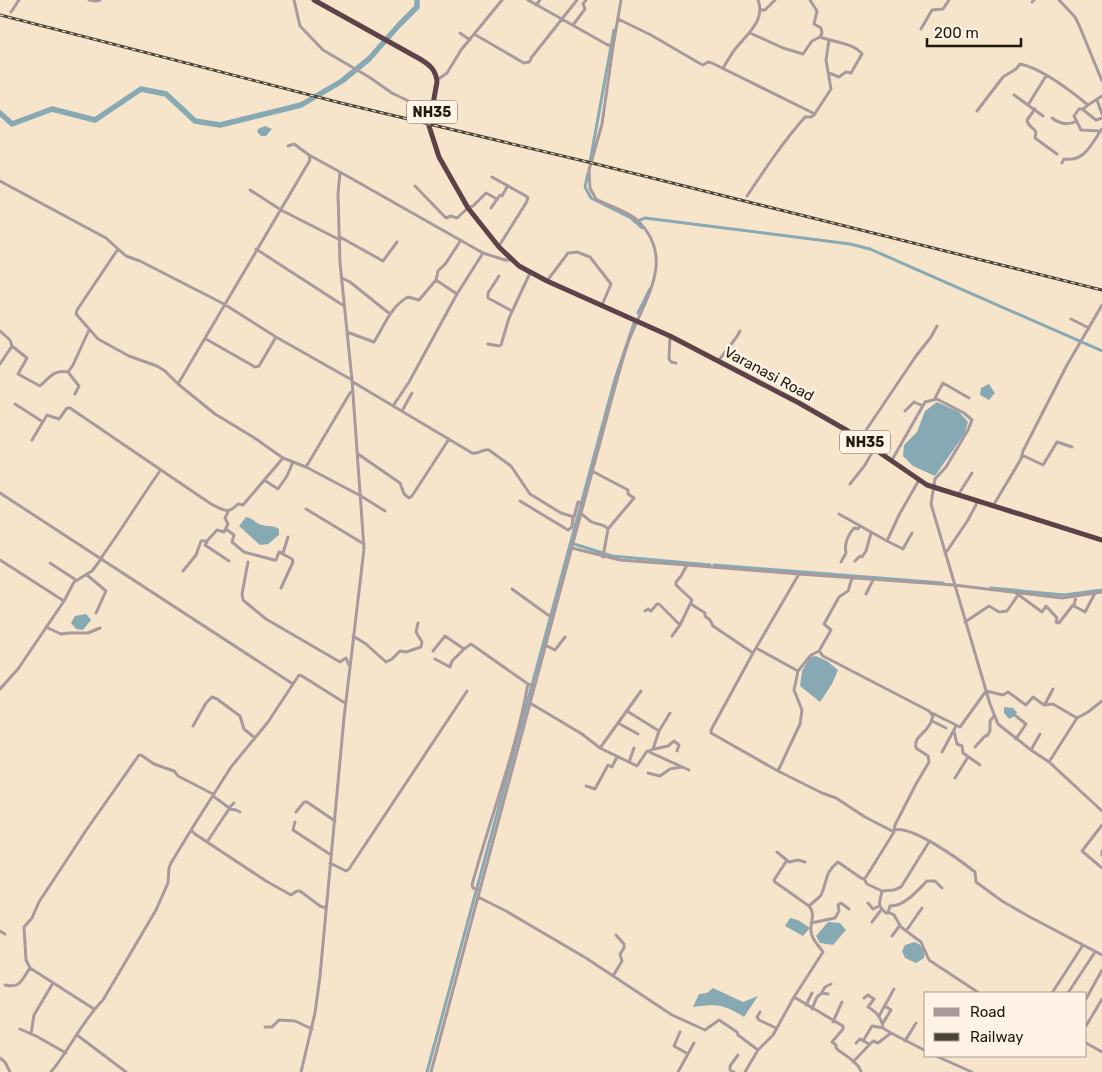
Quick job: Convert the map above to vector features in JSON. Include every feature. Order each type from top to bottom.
[{"type":"highway","name":"NH35","points":[[314,0],[430,65],[436,72],[437,80],[432,112]]},
{"type":"highway","name":"Varanasi Road","points":[[432,112],[431,135],[439,157],[467,208],[499,247],[512,260],[530,273],[670,336],[799,404],[875,448],[919,480],[935,488],[1102,540]]},
{"type":"street","points":[[11,12],[19,0]]},
{"type":"street","points":[[89,0],[100,0]]},
{"type":"street","points":[[294,0],[298,22],[302,29],[323,50],[392,93],[432,112]]},
{"type":"street","points":[[437,80],[447,73],[474,34],[502,0]]},
{"type":"street","points":[[528,0],[611,46]]},
{"type":"street","points":[[536,5],[540,0]]},
{"type":"street","points":[[474,34],[524,63],[529,62],[577,0]]},
{"type":"street","points":[[573,25],[585,8],[583,4],[586,0]]},
{"type":"street","points":[[431,1072],[478,897],[477,889],[530,703],[551,615],[573,545],[582,502],[635,320],[653,284],[656,267],[654,244],[648,233],[638,220],[596,199],[592,194],[589,184],[590,169],[601,128],[611,46],[622,0]]},
{"type":"street","points":[[723,68],[736,48],[755,25],[760,10],[758,0]]},
{"type":"street","points":[[760,10],[765,10],[775,0]]},
{"type":"street","points":[[810,0],[817,12],[814,22],[821,30],[820,37]]},
{"type":"street","points":[[921,29],[932,10],[943,9],[950,0]]},
{"type":"street","points":[[1059,0],[1075,17],[1102,81]]},
{"type":"street","points":[[618,19],[651,35],[702,65],[710,62],[815,114]]},
{"type":"street","points":[[460,33],[470,40]]},
{"type":"street","points":[[750,33],[783,48],[804,54],[812,41],[820,37],[859,50],[862,54],[851,73],[846,72],[839,77],[828,73]]},
{"type":"street","points":[[747,196],[771,160],[802,120],[815,114],[831,89],[826,60],[828,40]]},
{"type":"street","points":[[977,111],[1003,77],[1016,69],[1020,64],[1068,89],[1088,105]]},
{"type":"street","points":[[1028,105],[1046,76]]},
{"type":"street","points":[[1014,95],[1043,116]]},
{"type":"street","points":[[1101,130],[1082,131],[1075,114],[1079,109],[1102,96]]},
{"type":"street","points":[[1082,109],[1096,120],[1102,116],[1097,100]]},
{"type":"street","points":[[1035,110],[1027,120],[1027,123],[1036,132],[1034,137],[1057,154]]},
{"type":"street","points":[[1052,118],[1058,122],[1070,125],[1077,121]]},
{"type":"street","points":[[1062,163],[1064,159],[1078,159],[1087,151],[1101,130]]},
{"type":"street","points":[[288,146],[294,144],[309,155],[484,253],[504,260],[512,260]]},
{"type":"street","points":[[178,384],[310,160],[309,155]]},
{"type":"street","points":[[301,1072],[316,1013],[346,702],[364,544],[353,391],[342,278],[338,194],[340,172]]},
{"type":"street","points":[[492,177],[526,196],[527,201],[499,247]]},
{"type":"street","points":[[0,180],[106,238],[128,257],[140,261],[224,304],[276,337],[474,454],[486,449],[489,450],[511,466],[518,479],[530,494],[572,517]]},
{"type":"street","points":[[415,186],[446,218],[451,216],[457,218],[486,193],[497,200]]},
{"type":"street","points":[[491,208],[507,187]]},
{"type":"street","points":[[250,190],[281,210],[383,261],[397,242]]},
{"type":"street","points":[[347,332],[374,342],[390,314],[406,298],[410,297],[419,300],[436,280],[438,271],[446,263],[461,240]]},
{"type":"street","points":[[118,249],[76,312],[98,339],[129,356],[165,371],[215,414],[283,458],[306,467],[385,511]]},
{"type":"street","points":[[256,249],[345,306]]},
{"type":"street","points":[[547,281],[568,253],[577,252],[590,257],[611,284],[602,306]]},
{"type":"street","points":[[393,406],[409,382],[457,294],[484,253]]},
{"type":"street","points":[[488,344],[501,345],[512,311],[530,273]]},
{"type":"street","points":[[499,276],[488,293],[488,298],[512,311]]},
{"type":"street","points":[[342,278],[350,282],[390,314]]},
{"type":"street","points":[[436,280],[457,294]]},
{"type":"street","points":[[993,506],[1022,455],[1080,342],[1102,305]]},
{"type":"street","points":[[1071,319],[1089,328]]},
{"type":"street","points":[[860,439],[937,326]]},
{"type":"street","points":[[68,372],[89,330]]},
{"type":"street","points":[[0,331],[10,340],[12,346],[26,358],[18,374],[38,386],[60,370],[68,372],[79,386],[75,394]]},
{"type":"street","points":[[718,362],[726,348],[732,345],[740,331]]},
{"type":"street","points":[[670,336],[668,359],[676,363]]},
{"type":"street","points":[[205,339],[255,367],[259,366],[276,337]]},
{"type":"street","points":[[0,364],[12,346]]},
{"type":"street","points":[[892,460],[925,402],[935,398],[942,383],[969,398]]},
{"type":"street","points":[[306,467],[353,391]]},
{"type":"street","points":[[402,411],[412,393]]},
{"type":"street","points":[[935,398],[964,413],[971,418],[972,422],[944,470],[936,477],[931,504],[994,716],[998,724],[1049,762],[1102,811]]},
{"type":"street","points":[[905,411],[914,402],[924,406]]},
{"type":"street","points":[[16,404],[43,422]]},
{"type":"street","points":[[32,440],[49,415],[59,419],[67,408],[70,408],[210,504],[228,512]]},
{"type":"street","points":[[358,454],[400,483],[404,494],[409,498],[449,439]]},
{"type":"street","points":[[1022,455],[1043,465],[1057,442],[1072,447]]},
{"type":"street","points":[[850,484],[875,448]]},
{"type":"street","points":[[229,561],[205,545],[207,541],[217,530],[224,532],[228,524],[225,518],[228,512],[238,504],[243,505],[283,458]]},
{"type":"street","points":[[264,480],[278,489],[287,476],[293,462]]},
{"type":"street","points":[[0,689],[15,673],[64,601],[74,582],[88,574],[122,530],[143,494],[160,471]]},
{"type":"street","points":[[592,471],[628,490],[628,494],[634,498],[608,529],[605,554]]},
{"type":"street","points":[[958,496],[972,473]]},
{"type":"street","points":[[887,541],[919,480]]},
{"type":"street","points":[[0,493],[293,684]]},
{"type":"street","points":[[520,501],[568,530],[572,527],[572,517],[582,502]]},
{"type":"street","points":[[945,554],[968,520],[978,501]]},
{"type":"street","points":[[306,509],[364,544]]},
{"type":"street","points":[[581,514],[592,522],[604,524],[608,529]]},
{"type":"street","points":[[839,514],[903,549],[912,533]]},
{"type":"street","points":[[840,562],[846,553],[845,547],[849,534],[854,528],[858,529],[860,526]]},
{"type":"street","points":[[226,529],[234,535],[232,542],[242,551],[274,560],[276,560],[278,552]]},
{"type":"street","points":[[855,561],[866,551],[871,532]]},
{"type":"street","points":[[278,552],[283,554],[288,537]]},
{"type":"street","points":[[182,571],[196,555],[201,541],[207,541]]},
{"type":"street","points":[[573,545],[620,560],[873,580],[954,584],[1017,594],[1062,598],[1102,592]]},
{"type":"street","points":[[278,552],[292,559],[293,562],[281,588]]},
{"type":"street","points":[[0,560],[64,601]]},
{"type":"street","points":[[248,562],[242,594],[243,600],[266,618],[340,662],[346,658],[350,666]]},
{"type":"street","points":[[50,563],[76,580]]},
{"type":"street","points":[[672,636],[691,604],[691,598],[676,585],[687,565]]},
{"type":"street","points":[[88,574],[106,591],[96,613]]},
{"type":"street","points":[[799,574],[753,653],[711,732],[712,734],[778,771],[836,798],[884,828],[898,829],[911,833],[943,848],[976,873],[976,882],[1002,901],[1102,955]]},
{"type":"street","points":[[778,771],[800,724],[802,710],[794,690],[798,671],[811,655],[819,651],[831,630],[824,624],[840,597],[848,591],[852,578]]},
{"type":"street","points":[[866,594],[873,580]]},
{"type":"street","points":[[512,589],[551,615]]},
{"type":"street","points":[[1017,594],[1042,612],[1046,606],[1057,618],[1056,622],[1059,623],[1073,605],[1076,596]]},
{"type":"street","points":[[965,622],[989,606],[999,612],[1007,611],[1017,594]]},
{"type":"street","points":[[1073,605],[1085,612],[1094,594]]},
{"type":"street","points":[[645,611],[648,609],[650,611],[659,604],[680,625]]},
{"type":"street","points":[[691,604],[705,613],[705,616],[713,626],[753,653]]},
{"type":"street","points":[[353,636],[366,644],[386,662],[400,651],[406,652],[421,647],[422,642],[416,632],[418,623]]},
{"type":"street","points":[[46,627],[61,634],[69,632],[88,633],[100,628]]},
{"type":"street","points":[[433,651],[445,636],[464,649]]},
{"type":"street","points":[[545,645],[555,650],[565,637]]},
{"type":"street","points":[[435,659],[450,667],[452,660],[473,644],[528,684],[534,685]]},
{"type":"street","points":[[756,648],[798,671]]},
{"type":"street","points":[[819,651],[823,656],[960,727],[986,691]]},
{"type":"street","points":[[51,1072],[110,988],[156,910],[168,883],[171,862],[190,830],[231,768],[286,697],[299,675],[346,702]]},
{"type":"street","points":[[477,889],[472,885],[513,749],[528,684]]},
{"type":"street","points":[[1044,705],[1053,689]]},
{"type":"street","points":[[330,863],[343,871],[348,869],[467,691]]},
{"type":"street","points":[[600,748],[641,691]]},
{"type":"street","points":[[986,691],[1003,695],[1008,692],[1026,705],[1033,697],[1044,705],[1053,704],[1077,718]]},
{"type":"street","points":[[193,726],[209,699],[214,698],[240,716],[244,729],[255,738]]},
{"type":"street","points":[[1049,762],[1077,718],[1102,701]]},
{"type":"street","points":[[530,703],[582,734],[617,758],[638,766],[646,751],[668,746],[674,741],[679,745],[677,750]]},
{"type":"street","points":[[626,711],[660,731]]},
{"type":"street","points":[[653,749],[670,713]]},
{"type":"street","points":[[864,879],[887,846],[895,825],[929,762],[928,756],[916,748],[915,744],[918,736],[926,730],[932,721],[933,716],[931,713]]},
{"type":"street","points":[[975,747],[985,736],[988,736],[990,722],[994,716]]},
{"type":"street","points":[[1016,716],[1026,724],[1016,739]]},
{"type":"street","points":[[932,721],[946,728]]},
{"type":"street","points":[[618,723],[638,734]]},
{"type":"street","points":[[942,752],[956,726]]},
{"type":"street","points":[[954,731],[957,744],[962,746],[963,753],[980,765]]},
{"type":"street","points":[[1031,750],[1040,734]]},
{"type":"street","points":[[628,762],[634,748]]},
{"type":"street","points":[[649,751],[689,770]]},
{"type":"street","points":[[94,1009],[30,968],[26,960],[23,929],[32,918],[39,902],[87,829],[139,755],[154,764],[174,771],[178,776],[213,795],[228,806],[230,807],[234,803]]},
{"type":"street","points":[[955,778],[968,757]]},
{"type":"street","points":[[586,786],[595,789],[608,765],[612,767],[617,758]]},
{"type":"street","points":[[648,773],[660,776],[667,770],[682,767]]},
{"type":"street","points":[[296,812],[304,802],[307,802],[336,821]]},
{"type":"street","points":[[207,842],[230,809],[240,812]]},
{"type":"street","points":[[296,822],[293,830],[331,855]]},
{"type":"street","points":[[1102,825],[1082,851],[1102,868]]},
{"type":"street","points":[[190,830],[290,895],[300,891],[326,908]]},
{"type":"street","points":[[809,906],[814,900],[819,898],[825,886],[827,872],[838,862],[864,879],[868,884],[882,891],[901,888],[929,842]]},
{"type":"street","points":[[777,852],[791,862],[798,860],[805,862]]},
{"type":"street","points":[[745,1072],[758,1050],[773,1034],[823,952],[811,936],[812,910],[774,880],[787,860]]},
{"type":"street","points":[[888,914],[890,906],[898,906],[927,881],[935,881],[942,888]]},
{"type":"street","points":[[872,922],[880,908],[882,891]]},
{"type":"street","points":[[478,897],[490,902],[586,958],[672,1015],[705,1030],[719,1020],[758,1050]]},
{"type":"street","points":[[811,923],[835,918],[839,911],[838,906],[841,903],[849,909]]},
{"type":"street","points":[[868,903],[872,908],[880,908],[896,917],[900,925],[923,945],[929,960],[977,992]]},
{"type":"street","points":[[906,931],[922,908]]},
{"type":"street","points":[[892,936],[900,925]]},
{"type":"street","points":[[0,931],[5,934]]},
{"type":"street","points":[[613,976],[622,961],[620,954],[624,948],[624,944],[616,936]]},
{"type":"street","points":[[1053,992],[1082,945]]},
{"type":"street","points":[[1069,992],[1094,952]]},
{"type":"street","points":[[5,985],[19,984],[30,968]]},
{"type":"street","points":[[1087,997],[1102,970]]},
{"type":"street","points":[[31,1034],[34,1016],[53,983]]},
{"type":"street","points":[[812,1009],[817,997],[825,987],[831,984]]},
{"type":"street","points":[[879,1016],[894,989]]},
{"type":"street","points":[[806,1005],[812,993]]},
{"type":"street","points":[[821,994],[828,994]]},
{"type":"street","points":[[864,998],[868,995],[874,999],[868,1007],[876,1011],[883,1026],[905,1041],[924,1050]]},
{"type":"street","points":[[794,997],[842,1025],[843,1027],[832,1042],[838,1050],[860,1067],[861,1072]]},
{"type":"street","points":[[1087,1024],[1102,999]]},
{"type":"street","points":[[834,1022],[842,1002]]},
{"type":"street","points":[[883,1026],[891,1010],[885,1006]]},
{"type":"street","points":[[760,1012],[757,1017],[759,1020],[776,1028]]},
{"type":"street","points":[[264,1027],[272,1027],[279,1020],[295,1020],[312,1029]]},
{"type":"street","points":[[905,1041],[916,1023]]},
{"type":"street","points":[[863,1040],[872,1026],[883,1026]]},
{"type":"street","points":[[20,1029],[66,1053]]},
{"type":"street","points":[[680,1032],[674,1046],[688,1054]]},
{"type":"street","points":[[853,1062],[869,1044],[874,1041],[878,1043],[892,1033]]},
{"type":"street","points":[[77,1034],[126,1072]]},
{"type":"street","points":[[856,1043],[860,1039],[869,1044]]},
{"type":"street","points":[[678,1072],[694,1043]]},
{"type":"street","points":[[1087,1044],[1102,1052]]},
{"type":"street","points":[[734,1072],[730,1070],[730,1066],[738,1055]]},
{"type":"street","points":[[938,1057],[972,1072]]},
{"type":"street","points":[[0,1058],[5,1062],[10,1072]]},
{"type":"water","points":[[265,126],[272,129],[266,136],[261,136],[257,132],[258,129]]},
{"type":"water","points":[[989,384],[995,393],[989,400],[980,395],[981,388]]},
{"type":"water","points":[[937,402],[959,412],[968,422],[965,433],[935,476],[913,466],[903,456],[904,445],[917,432],[925,411]]},
{"type":"water","points":[[246,517],[264,526],[279,529],[279,535],[268,544],[260,545],[239,526]]},
{"type":"water","points":[[86,614],[91,620],[83,630],[76,629],[71,623],[75,616]]},
{"type":"water","points":[[816,656],[827,661],[838,670],[832,684],[820,702],[800,686],[802,671],[810,657]]},
{"type":"water","points":[[1004,707],[1013,708],[1017,712],[1015,716],[1009,719],[1004,713]]},
{"type":"water","points":[[790,918],[798,920],[810,928],[803,936],[785,926]]},
{"type":"water","points":[[828,922],[840,923],[846,930],[833,945],[820,943],[816,936]]},
{"type":"water","points":[[914,942],[919,944],[925,951],[924,958],[916,963],[905,958],[902,951],[905,945]]},
{"type":"water","points":[[713,988],[743,1002],[758,996],[744,1017],[720,1006],[693,1007],[699,994],[707,993]]},
{"type":"waterway","points":[[0,113],[12,124],[52,109],[95,120],[141,89],[166,94],[195,121],[220,125],[301,105],[342,81],[369,59],[417,7],[417,0]]},
{"type":"waterway","points":[[590,162],[614,30]]},
{"type":"waterway","points":[[588,173],[585,187],[591,198],[631,218],[642,228]]},
{"type":"waterway","points":[[635,222],[645,218],[850,244],[870,249],[1102,351]]},
{"type":"waterway","points":[[638,313],[650,289]]},
{"type":"waterway","points":[[427,1072],[615,379],[634,323]]},
{"type":"waterway","points":[[571,543],[612,556],[710,565]]},
{"type":"waterway","points":[[714,565],[943,583]]},
{"type":"waterway","points":[[991,588],[1064,595],[1102,590]]},
{"type":"railway","points":[[0,15],[341,103],[592,163],[1102,290]]}]
